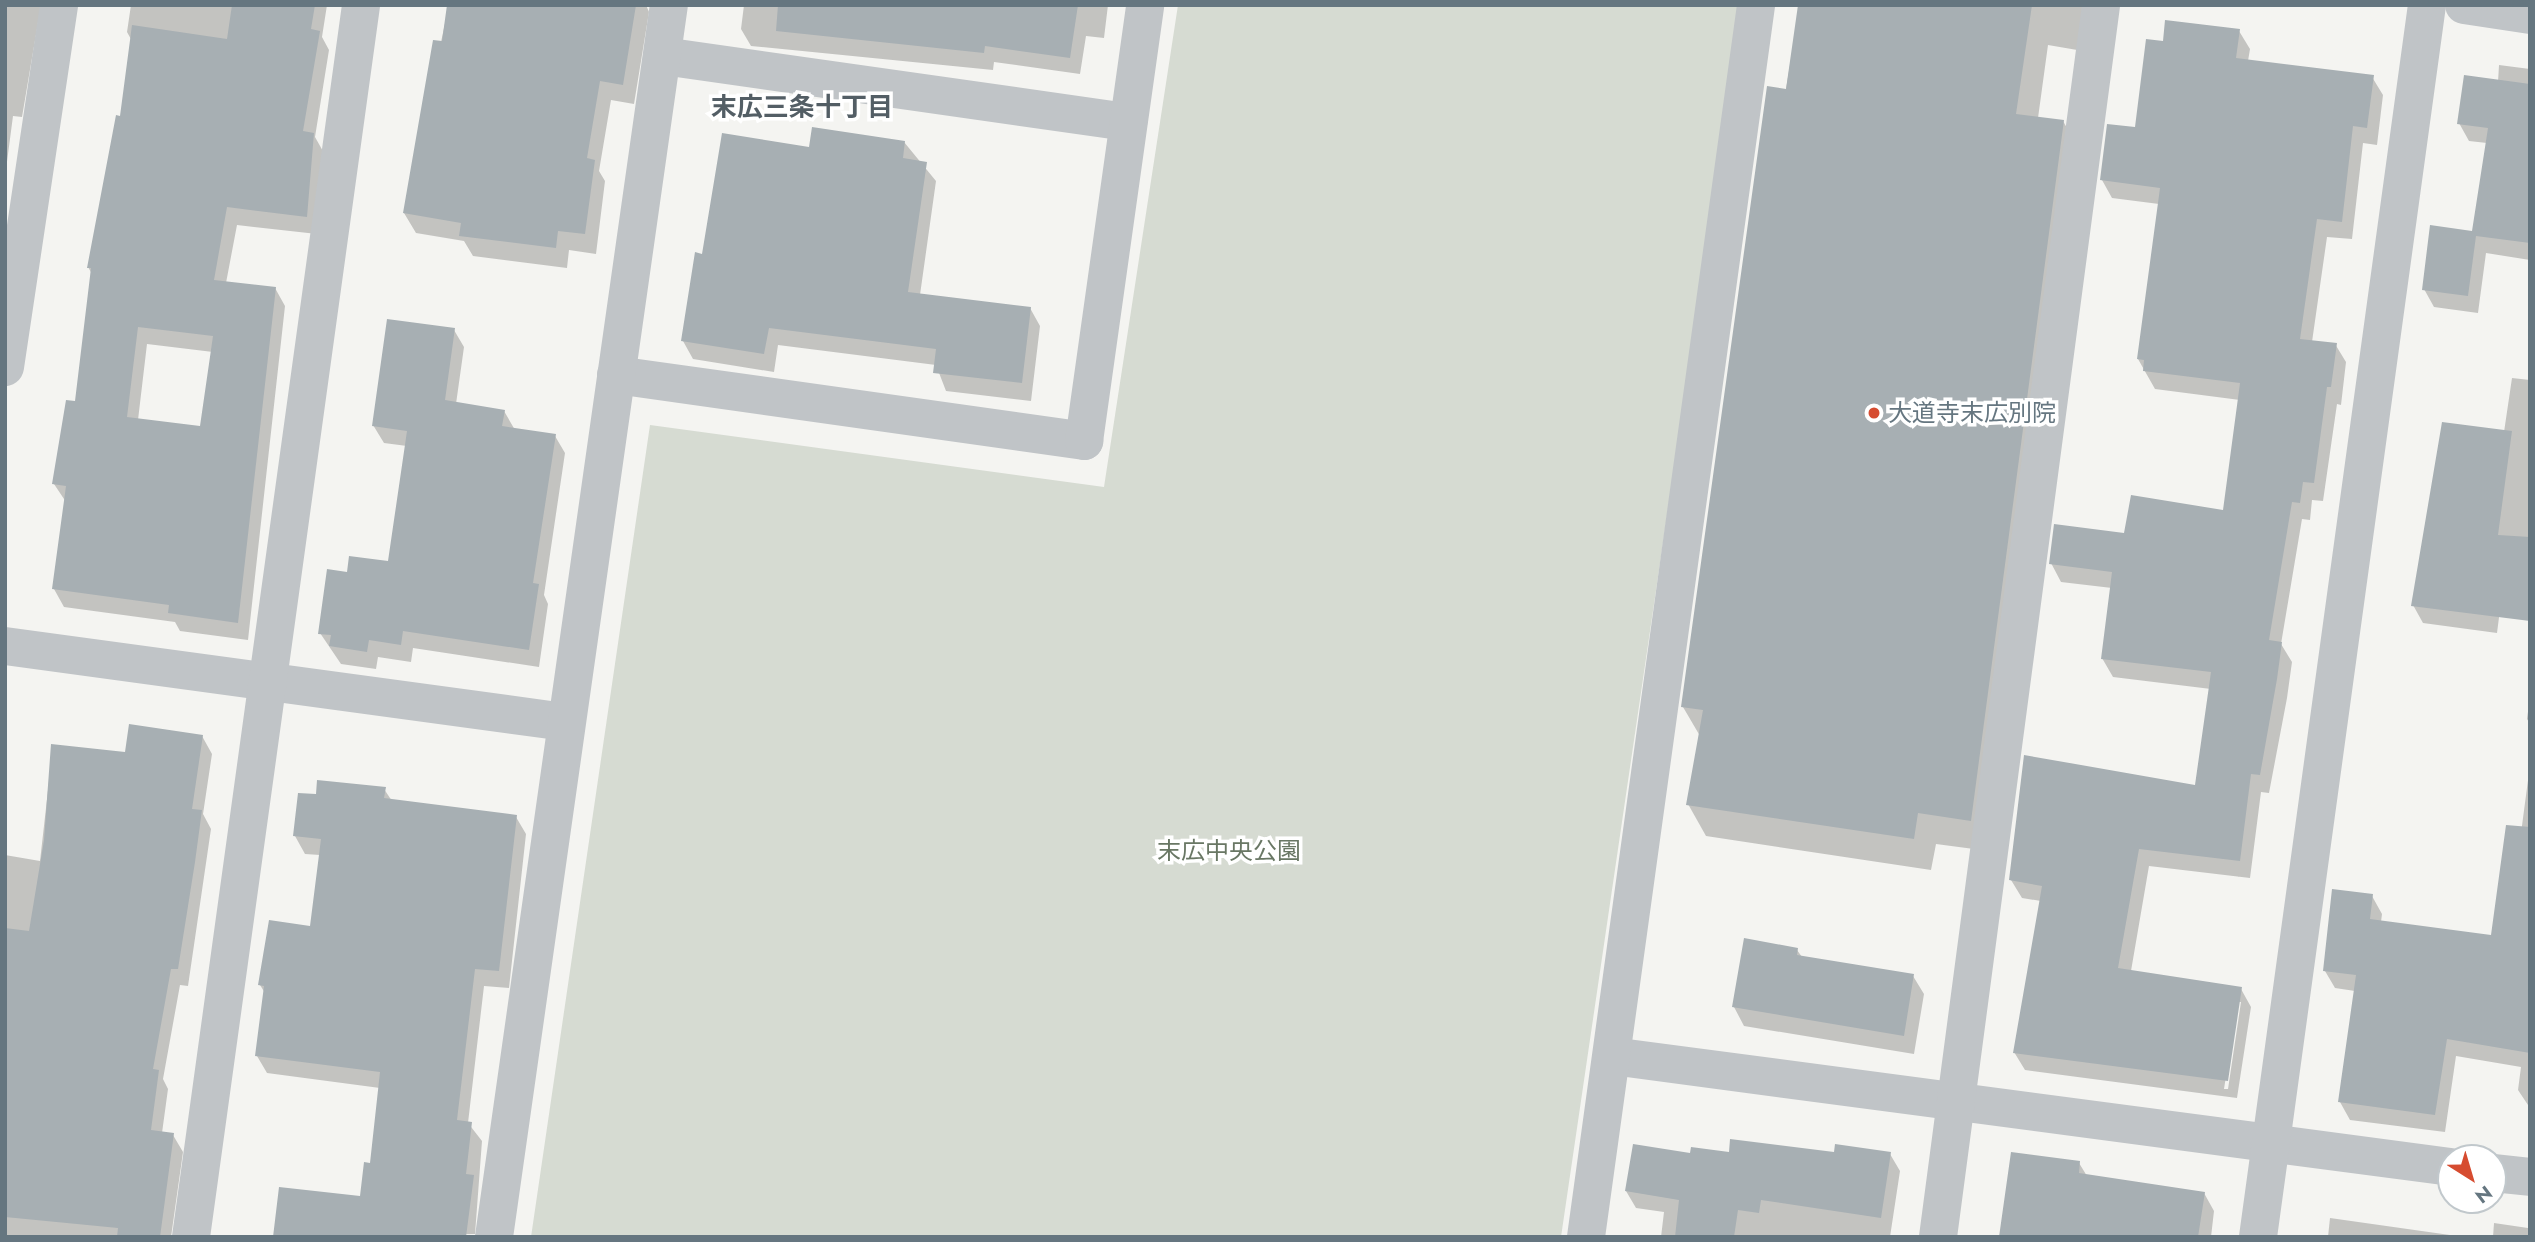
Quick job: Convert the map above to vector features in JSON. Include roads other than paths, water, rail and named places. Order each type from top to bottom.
[{"type":"street","points":[[5,367],[59,5]]},
{"type":"street","points":[[191,1237],[361,5]]},
{"type":"street","points":[[494,1237],[565,722],[669,5]]},
{"type":"street","points":[[616,375],[1084,441],[1145,5]]},
{"type":"street","points":[[1586,1237],[1756,5]]},
{"type":"street","points":[[1938,1237],[1958,1105],[2101,5]]},
{"type":"street","points":[[2258,1237],[2427,5]]},
{"type":"street","points":[[2464,5],[2530,15]]},
{"type":"street","points":[[663,56],[1128,122]]},
{"type":"street","points":[[5,646],[268,686],[565,722]]},
{"type":"street","points":[[1612,1056],[1958,1105],[2437,1165]]},
{"type":"street","points":[[2507,1174],[2530,1177]]},
{"type":"place","name":"大道寺末広別院","points":[[1874,413]]},
{"type":"district","name":"末広三条十丁目","points":[[802,108]]},
{"type":"park label","name":"末広中央公園","points":[[1229,851]]}]
